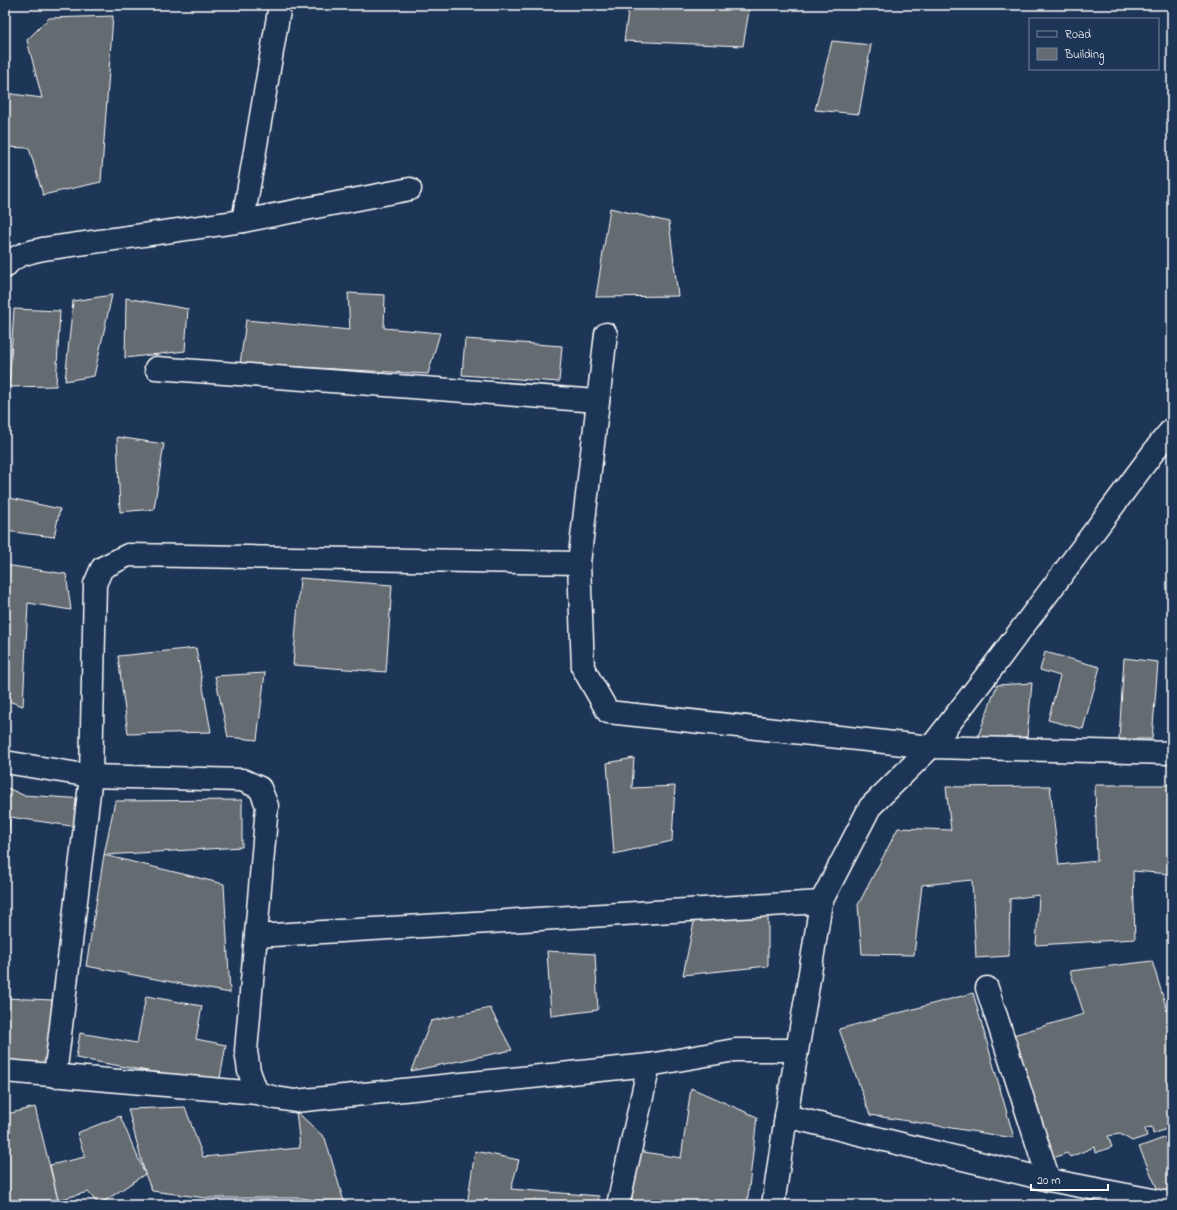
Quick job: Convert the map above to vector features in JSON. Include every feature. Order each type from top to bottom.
[{"type":"street","points":[[243,221],[280,5]]},
{"type":"street","points":[[5,267],[24,253],[43,249],[243,221],[410,189]]},
{"type":"street","points":[[606,334],[579,563],[584,668],[608,712],[931,747],[1172,753]]},
{"type":"street","points":[[156,368],[598,401]]},
{"type":"street","points":[[773,1205],[796,1050],[821,902],[870,808],[931,747],[1172,429]]},
{"type":"street","points":[[55,1076],[91,776],[95,584],[102,568],[128,555],[579,563]]},
{"type":"street","points":[[5,762],[91,776],[242,780],[260,788],[267,806],[246,1051],[249,1071],[257,1093]]},
{"type":"street","points":[[256,936],[821,902]]},
{"type":"street","points":[[987,988],[1049,1180]]},
{"type":"street","points":[[5,1071],[257,1093],[295,1102],[649,1065],[735,1050],[796,1050]]},
{"type":"street","points":[[618,1205],[649,1065]]},
{"type":"street","points":[[786,1116],[1049,1180],[1163,1202],[1172,1202]]},
{"type":"building","points":[[629,5],[750,5],[743,46],[624,41]]},
{"type":"building","points":[[113,16],[101,182],[43,195],[29,148],[5,147],[5,93],[42,98],[27,40],[49,18]]},
{"type":"building","points":[[832,41],[871,45],[859,114],[815,110]]},
{"type":"building","points":[[610,208],[669,222],[678,296],[596,297]]},
{"type":"building","points":[[348,293],[385,295],[384,328],[440,333],[428,374],[240,364],[246,320],[350,330]]},
{"type":"building","points":[[112,295],[94,376],[65,381],[73,301]]},
{"type":"building","points":[[126,298],[188,309],[185,351],[125,358]]},
{"type":"building","points":[[14,309],[60,311],[56,386],[9,387]]},
{"type":"building","points":[[465,339],[562,346],[559,382],[462,375]]},
{"type":"building","points":[[117,437],[164,444],[154,509],[120,512]]},
{"type":"building","points":[[5,497],[60,509],[54,537],[5,531]]},
{"type":"building","points":[[5,565],[66,574],[71,610],[28,603],[23,706],[5,700]]},
{"type":"building","points":[[300,578],[392,585],[386,672],[293,665]]},
{"type":"building","points":[[196,648],[211,732],[128,734],[118,656]]},
{"type":"building","points":[[1045,652],[1100,667],[1083,729],[1048,720],[1060,676],[1040,670]]},
{"type":"building","points":[[1124,658],[1158,662],[1152,739],[1119,739]]},
{"type":"building","points":[[265,673],[257,740],[228,737],[215,676]]},
{"type":"building","points":[[1032,683],[1027,737],[977,739],[997,685]]},
{"type":"building","points":[[634,758],[632,788],[675,786],[672,841],[614,854],[607,763]]},
{"type":"building","points":[[1095,785],[1172,785],[1172,899],[1170,874],[1133,871],[1135,939],[1036,945],[1039,895],[1010,899],[1009,956],[976,958],[972,880],[922,885],[914,955],[862,954],[858,905],[898,828],[951,830],[946,787],[1050,786],[1059,865],[1097,861]]},
{"type":"building","points":[[5,787],[23,795],[86,799],[78,827],[10,817],[5,886]]},
{"type":"building","points":[[242,800],[242,847],[104,855],[115,801]]},
{"type":"building","points":[[104,855],[224,884],[230,993],[86,966]]},
{"type":"building","points":[[768,911],[768,966],[683,975],[695,917]]},
{"type":"building","points":[[547,951],[595,954],[598,1010],[551,1016]]},
{"type":"building","points":[[1152,961],[1172,1026],[1172,1127],[1153,1134],[1152,1127],[1145,1128],[1147,1136],[1132,1141],[1120,1134],[1108,1136],[1112,1147],[1095,1153],[1094,1147],[1070,1157],[1067,1153],[1053,1158],[1010,1036],[1084,1014],[1070,971]]},
{"type":"building","points":[[973,993],[1014,1138],[870,1115],[839,1029]]},
{"type":"building","points":[[146,996],[202,1006],[196,1039],[226,1045],[219,1084],[76,1058],[80,1033],[137,1043]]},
{"type":"building","points":[[5,998],[52,1000],[49,1067],[5,1062]]},
{"type":"building","points":[[490,1008],[512,1050],[411,1071],[431,1021]]},
{"type":"building","points":[[691,1088],[757,1117],[747,1205],[631,1205],[638,1151],[681,1158]]},
{"type":"building","points":[[35,1107],[58,1200],[5,1200],[5,1110],[7,1114]]},
{"type":"building","points":[[185,1107],[203,1157],[300,1148],[296,1111],[325,1138],[345,1205],[301,1198],[206,1198],[152,1191],[145,1174],[128,1109]]},
{"type":"building","points":[[120,1116],[145,1174],[99,1205],[88,1192],[58,1200],[50,1165],[85,1157],[77,1133]]},
{"type":"building","points":[[1172,1135],[1172,1191],[1160,1195],[1139,1147]]},
{"type":"building","points":[[475,1151],[519,1160],[511,1189],[599,1196],[598,1205],[467,1205]]}]
